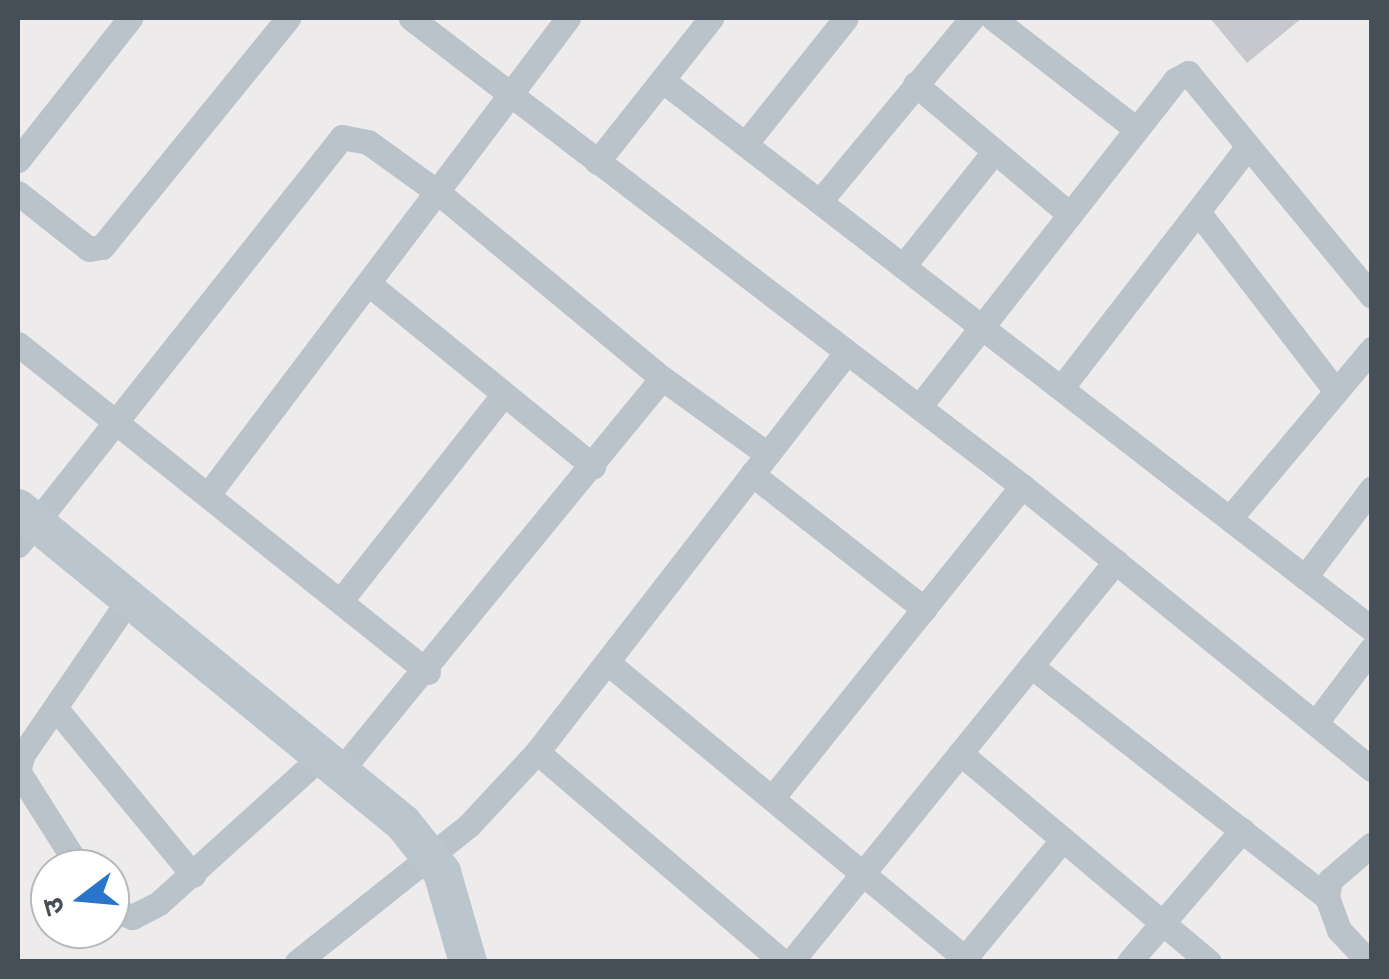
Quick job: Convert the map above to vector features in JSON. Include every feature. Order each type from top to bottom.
[{"type":"street","points":[[18,160],[130,18]]},
{"type":"street","points":[[18,193],[90,249],[102,247],[288,18]]},
{"type":"street","points":[[411,18],[846,354],[920,406],[1318,721],[1372,769]]},
{"type":"street","points":[[210,492],[440,194],[568,18]]},
{"type":"street","points":[[597,162],[711,18]]},
{"type":"street","points":[[745,144],[846,18]]},
{"type":"street","points":[[820,201],[972,18]]},
{"type":"street","points":[[993,18],[1136,129]]},
{"type":"street","points":[[920,406],[980,323],[1175,80],[1188,73],[1372,296]]},
{"type":"street","points":[[662,80],[1372,629]]},
{"type":"street","points":[[915,84],[1068,213]]},
{"type":"street","points":[[468,962],[456,906],[432,852],[333,762],[130,598],[23,525],[117,418],[332,143],[355,136],[368,142],[440,194],[662,378],[924,609]]},
{"type":"street","points":[[1062,387],[1248,146]]},
{"type":"street","points":[[904,265],[994,152]]},
{"type":"street","points":[[1198,212],[1335,390]]},
{"type":"street","points":[[369,284],[593,466]]},
{"type":"street","points":[[18,344],[210,492],[428,672]]},
{"type":"street","points":[[1230,518],[1372,350]]},
{"type":"street","points":[[296,962],[470,825],[538,752],[846,354]]},
{"type":"street","points":[[130,916],[143,914],[333,762],[428,672],[662,378]]},
{"type":"street","points":[[342,599],[504,394]]},
{"type":"street","points":[[772,798],[1022,486]]},
{"type":"street","points":[[1305,577],[1372,488]]},
{"type":"street","points":[[791,962],[1116,562]]},
{"type":"street","points":[[67,849],[18,771],[22,754],[57,710],[130,598]]},
{"type":"street","points":[[1318,721],[1372,648]]},
{"type":"street","points":[[608,663],[967,960],[1063,838]]},
{"type":"street","points":[[1031,666],[1326,897],[1339,930],[1369,962]]},
{"type":"street","points":[[57,710],[193,874]]},
{"type":"street","points":[[538,752],[783,962]]},
{"type":"street","points":[[960,753],[1164,919],[1208,962]]},
{"type":"street","points":[[1129,962],[1242,830]]},
{"type":"street","points":[[1326,897],[1330,880],[1372,844]]},
{"type":"building","points":[[1210,18],[1302,18],[1247,63]]}]
